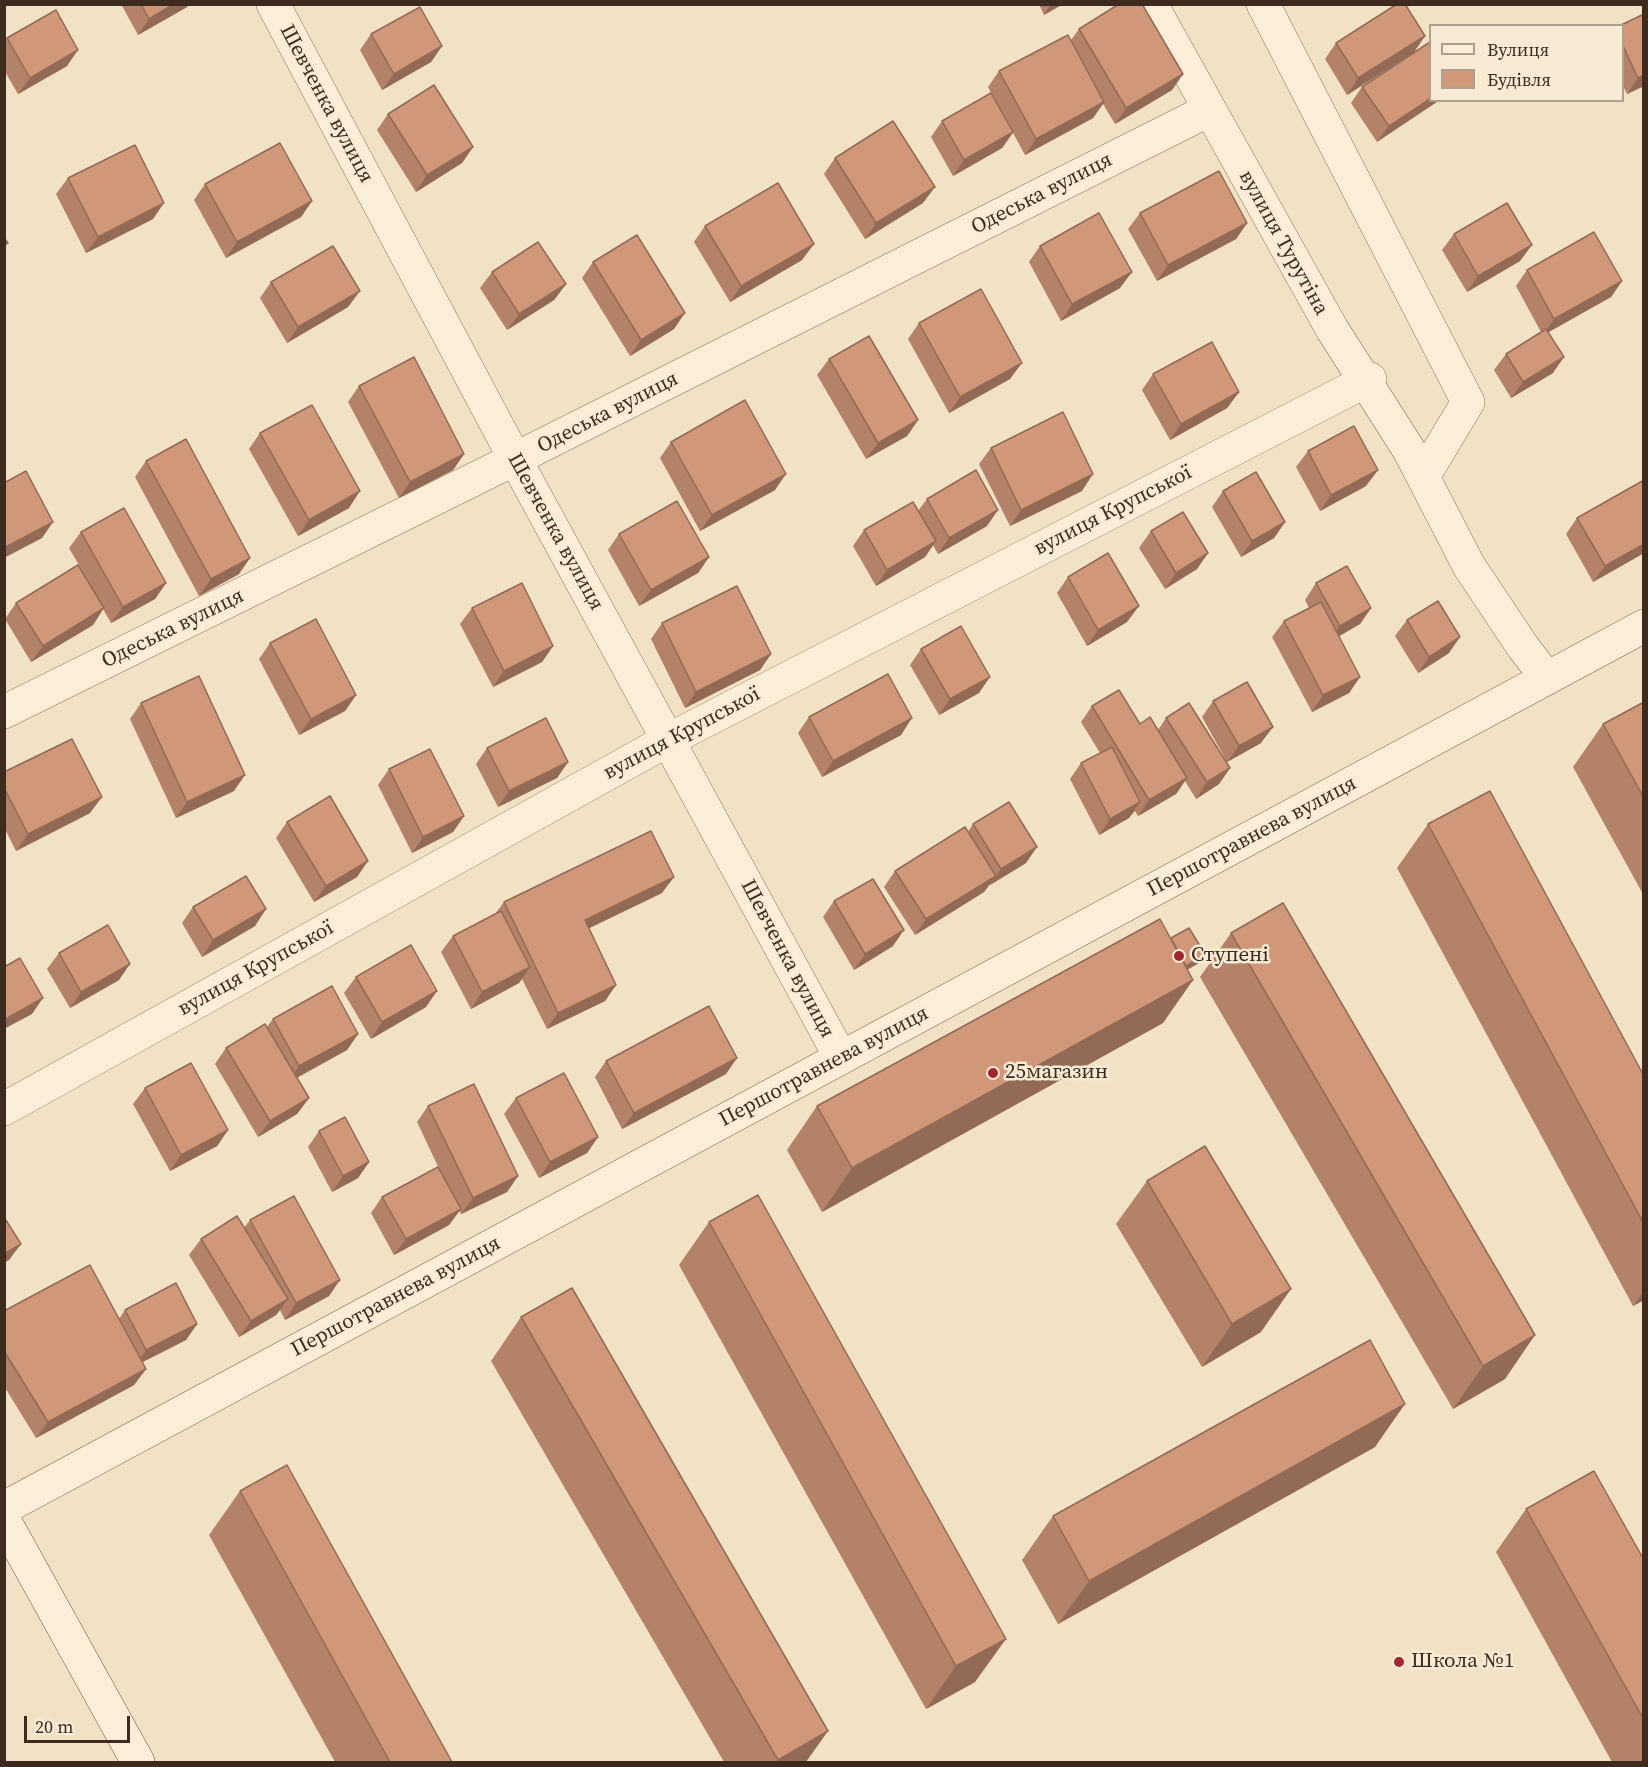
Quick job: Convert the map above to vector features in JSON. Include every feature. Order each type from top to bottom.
[{"type":"street","name":"Шевченка вулиця","points":[[273,4],[515,459],[841,1058]]},
{"type":"street","name":"вулиця Турутіна","points":[[1150,4],[1332,329],[1367,380],[1409,450],[1469,566],[1523,647],[1547,678]]},
{"type":"street","points":[[1263,4],[1468,402],[1423,477]]},
{"type":"street","name":"Одеська вулиця","points":[[4,712],[515,459],[1209,110]]},
{"type":"street","name":"вулиця Крупської","points":[[4,1109],[668,740],[1367,380]]},
{"type":"street","name":"Першотравнева вулиця","points":[[4,1508],[1644,626]]},
{"type":"street","points":[[4,1520],[138,1762]]},
{"type":"building","points":[[141,4],[174,4],[149,19]]},
{"type":"building","points":[[1119,4],[1142,4],[1183,74],[1126,108],[1079,29]]},
{"type":"building","points":[[1397,4],[1405,4],[1425,36],[1358,78],[1336,43]]},
{"type":"building","points":[[420,7],[442,46],[394,74],[371,34]]},
{"type":"building","points":[[56,10],[78,50],[30,78],[7,38]]},
{"type":"building","points":[[1644,14],[1644,75],[1638,78],[1624,48],[1623,24]]},
{"type":"building","points":[[1068,35],[1104,102],[1036,139],[999,71]]},
{"type":"building","points":[[1429,43],[1429,99],[1389,126],[1362,87]]},
{"type":"building","points":[[434,85],[473,147],[427,175],[388,114]]},
{"type":"building","points":[[991,93],[1013,132],[964,160],[942,121]]},
{"type":"building","points":[[893,121],[935,187],[876,223],[835,158]]},
{"type":"building","points":[[280,143],[312,201],[237,242],[205,184]]},
{"type":"building","points":[[135,145],[164,203],[98,237],[68,178]]},
{"type":"building","points":[[1219,171],[1247,223],[1168,265],[1140,213]]},
{"type":"building","points":[[778,183],[814,244],[741,286],[705,226]]},
{"type":"building","points":[[1507,203],[1532,245],[1478,276],[1454,234]]},
{"type":"building","points":[[1099,213],[1132,272],[1072,304],[1040,246]]},
{"type":"building","points":[[1594,232],[1622,281],[1554,319],[1527,270]]},
{"type":"building","points":[[637,235],[685,313],[641,340],[593,262]]},
{"type":"building","points":[[538,242],[566,284],[519,314],[492,272]]},
{"type":"building","points":[[333,246],[360,291],[298,327],[271,282]]},
{"type":"building","points":[[981,289],[1022,363],[960,397],[919,323]]},
{"type":"building","points":[[1546,329],[1564,357],[1523,382],[1506,354]]},
{"type":"building","points":[[869,336],[918,420],[878,443],[829,359]]},
{"type":"building","points":[[1212,342],[1239,392],[1181,424],[1153,374]]},
{"type":"building","points":[[414,357],[464,454],[410,482],[359,386]]},
{"type":"building","points":[[745,400],[786,474],[712,515],[671,442]]},
{"type":"building","points":[[312,405],[360,491],[309,520],[260,433]]},
{"type":"building","points":[[1063,412],[1093,474],[1021,510],[991,448]]},
{"type":"building","points":[[1354,426],[1378,470],[1331,495],[1308,451]]},
{"type":"building","points":[[186,439],[250,558],[211,579],[146,461]]},
{"type":"building","points":[[976,470],[998,510],[949,538],[927,499]]},
{"type":"building","points":[[26,471],[53,522],[4,548],[4,483]]},
{"type":"building","points":[[1256,472],[1285,522],[1252,541],[1223,491]]},
{"type":"building","points":[[1644,480],[1644,544],[1605,566],[1577,518]]},
{"type":"building","points":[[677,501],[709,557],[651,590],[619,534]]},
{"type":"building","points":[[913,502],[936,541],[887,570],[864,530]]},
{"type":"building","points":[[124,508],[166,583],[123,607],[81,532]]},
{"type":"building","points":[[1183,512],[1208,553],[1176,573],[1151,531]]},
{"type":"building","points":[[1108,553],[1139,606],[1098,630],[1068,577]]},
{"type":"building","points":[[78,565],[104,608],[43,646],[16,603]]},
{"type":"building","points":[[1347,566],[1371,608],[1340,626],[1316,583]]},
{"type":"building","points":[[522,583],[553,646],[504,671],[472,608]]},
{"type":"building","points":[[737,586],[771,654],[696,692],[662,623]]},
{"type":"building","points":[[1438,601],[1460,637],[1429,657],[1407,620]]},
{"type":"building","points":[[1321,602],[1360,677],[1323,695],[1284,621]]},
{"type":"building","points":[[316,619],[356,695],[311,719],[270,643]]},
{"type":"building","points":[[961,626],[990,677],[950,699],[921,649]]},
{"type":"building","points":[[888,674],[912,718],[833,761],[809,717]]},
{"type":"building","points":[[199,676],[245,775],[187,802],[141,703]]},
{"type":"building","points":[[1247,682],[1273,727],[1239,746],[1213,701]]},
{"type":"building","points":[[1119,690],[1140,724],[1150,717],[1187,778],[1149,800],[1092,706]]},
{"type":"building","points":[[1644,702],[1644,798],[1603,724]]},
{"type":"building","points":[[1189,703],[1230,768],[1207,782],[1166,718]]},
{"type":"building","points":[[546,718],[568,762],[509,791],[487,748]]},
{"type":"building","points":[[72,739],[102,797],[28,834],[4,788],[4,772]]},
{"type":"building","points":[[1112,747],[1140,802],[1110,819],[1081,763]]},
{"type":"building","points":[[430,749],[464,816],[423,837],[389,769]]},
{"type":"building","points":[[1490,791],[1644,1076],[1644,1224],[1428,824]]},
{"type":"building","points":[[330,796],[368,861],[326,886],[287,822]]},
{"type":"building","points":[[1009,802],[1037,847],[1001,869],[973,824]]},
{"type":"building","points":[[965,827],[996,876],[926,919],[895,871]]},
{"type":"building","points":[[651,831],[674,877],[585,920],[616,985],[558,1013],[504,902]]},
{"type":"building","points":[[246,876],[266,909],[213,940],[193,907]]},
{"type":"building","points":[[873,879],[904,930],[865,954],[834,901]]},
{"type":"building","points":[[1283,903],[1535,1335],[1483,1366],[1231,933]]},
{"type":"building","points":[[501,911],[530,967],[482,992],[453,936]]},
{"type":"building","points":[[1160,919],[1193,980],[852,1168],[817,1106]]},
{"type":"building","points":[[108,925],[130,964],[81,992],[59,953]]},
{"type":"building","points":[[1189,928],[1205,954],[1186,966],[1171,938]]},
{"type":"building","points":[[411,945],[437,991],[382,1022],[356,977]]},
{"type":"building","points":[[20,958],[43,998],[4,1020],[4,967]]},
{"type":"building","points":[[332,986],[358,1034],[299,1066],[273,1019]]},
{"type":"building","points":[[709,1006],[737,1058],[634,1113],[606,1061]]},
{"type":"building","points":[[265,1024],[309,1098],[270,1121],[226,1048]]},
{"type":"building","points":[[191,1063],[228,1130],[181,1155],[145,1088]]},
{"type":"building","points":[[564,1073],[598,1137],[550,1162],[516,1098]]},
{"type":"building","points":[[474,1084],[518,1176],[473,1198],[428,1106]]},
{"type":"building","points":[[345,1117],[369,1162],[343,1176],[319,1131]]},
{"type":"building","points":[[1205,1146],[1291,1289],[1232,1324],[1147,1181]]},
{"type":"building","points":[[438,1167],[461,1209],[406,1239],[382,1197]]},
{"type":"building","points":[[758,1195],[1006,1639],[956,1666],[709,1222]]},
{"type":"building","points":[[294,1196],[340,1280],[296,1303],[250,1220]]},
{"type":"building","points":[[237,1216],[288,1299],[251,1321],[201,1239]]},
{"type":"building","points":[[4,1217],[21,1244],[4,1254]]},
{"type":"building","points":[[90,1265],[146,1369],[48,1422],[4,1351],[4,1311]]},
{"type":"building","points":[[176,1283],[197,1324],[146,1350],[125,1310]]},
{"type":"building","points":[[572,1288],[828,1731],[778,1760],[521,1317]]},
{"type":"building","points":[[1370,1340],[1405,1404],[1089,1581],[1053,1516]]},
{"type":"building","points":[[287,1465],[452,1762],[390,1762],[240,1491]]},
{"type":"building","points":[[1594,1471],[1644,1560],[1644,1720],[1526,1509]]},
{"type":"place","name":"Ступені","points":[[1179,956]]},
{"type":"place","name":"25магазин","points":[[993,1073]]},
{"type":"place","name":"Школа №1","points":[[1399,1662]]}]
